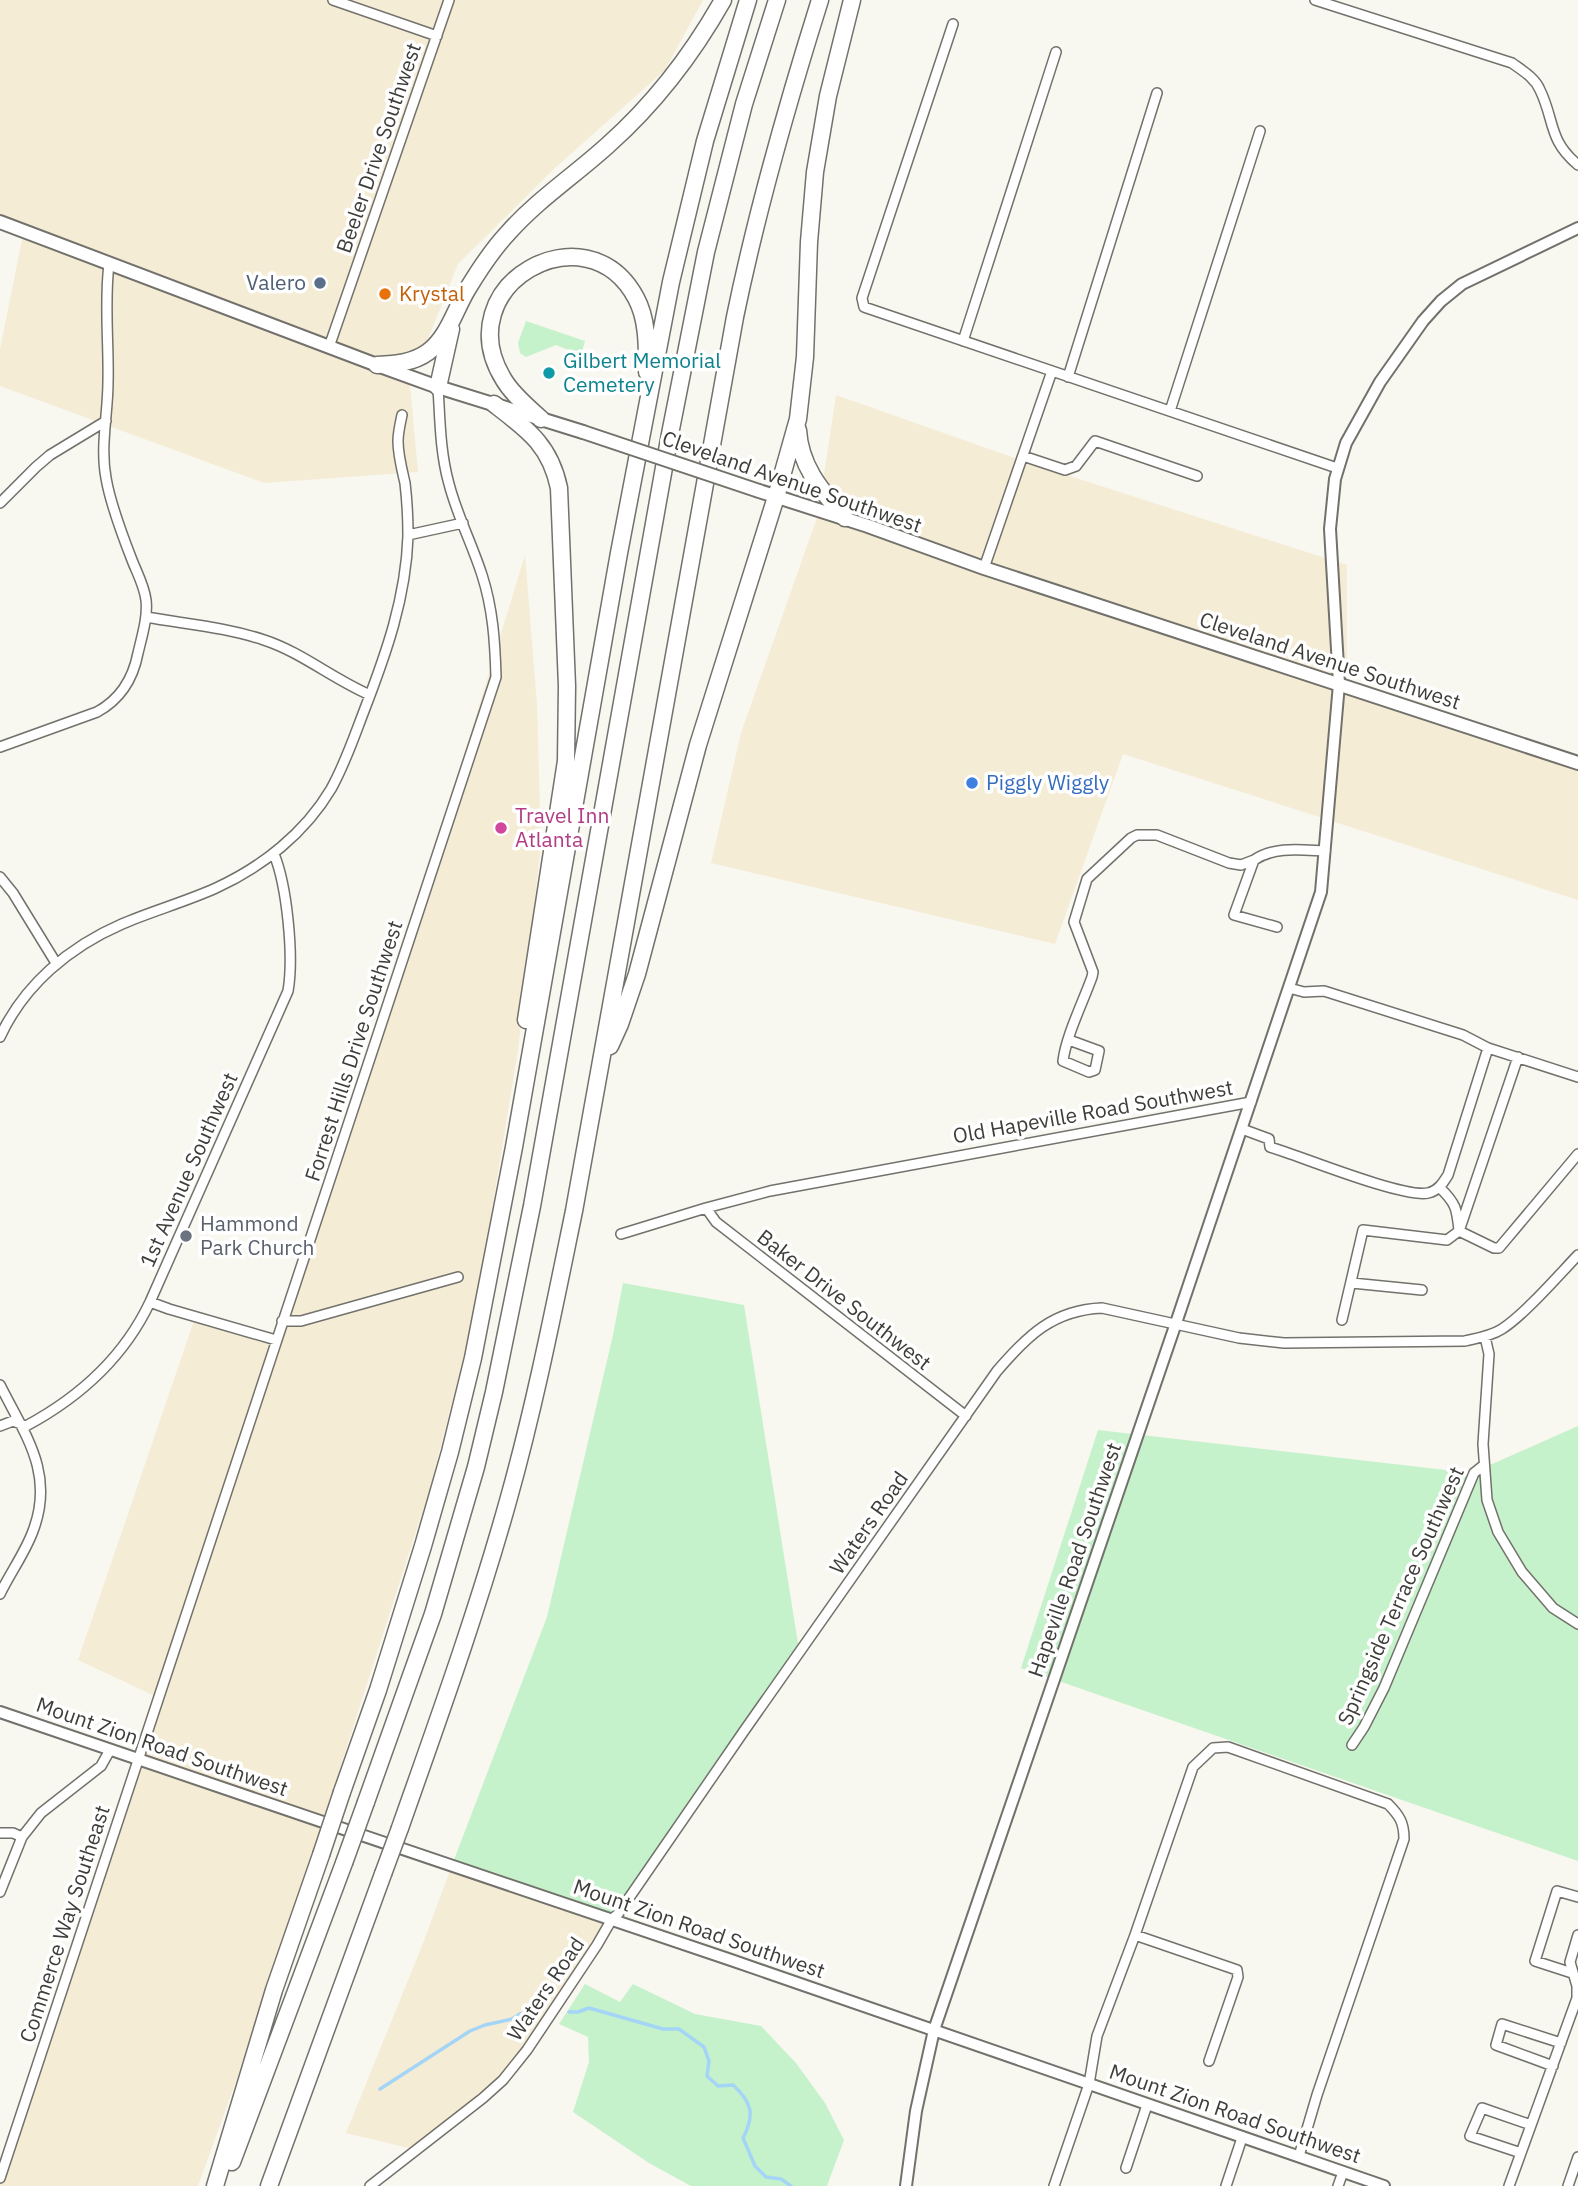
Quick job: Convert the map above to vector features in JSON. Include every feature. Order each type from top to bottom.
[{"type":"highway","points":[[377,365],[406,362],[426,354],[440,340],[467,290],[508,233],[541,201],[608,145],[656,97],[704,34],[723,0]]},
{"type":"highway","points":[[215,2186],[271,2000],[411,1585],[450,1452],[473,1358],[514,1147],[648,400],[705,141],[748,0]]},
{"type":"highway","points":[[223,2186],[344,1863],[433,1614],[476,1467],[532,1206],[705,252],[744,104],[777,0]]},
{"type":"highway","points":[[268,2186],[467,1639],[509,1500],[545,1357],[750,244],[778,137],[820,0]]},
{"type":"highway","points":[[845,518],[808,471],[799,441],[798,419],[805,357],[809,242],[815,172],[825,107],[852,0]]},
{"type":"highway","points":[[541,419],[504,381],[492,352],[490,322],[500,296],[510,282],[536,264],[551,259],[581,258],[594,262],[618,276],[636,297],[645,325],[648,400]]},
{"type":"highway","points":[[438,387],[454,316]]},
{"type":"highway","points":[[494,404],[533,435],[546,450],[555,470],[559,488],[567,685],[566,761],[520,1057],[514,1147]]},
{"type":"highway","points":[[600,1067],[620,1024],[637,974],[698,745],[798,419]]},
{"type":"main road","name":"Cleveland Avenue Southwest","points":[[0,222],[438,387],[845,518],[984,568],[1578,763]]},
{"type":"street","points":[[333,0],[437,36]]},
{"type":"street","name":"Beeler Drive Southwest","points":[[329,347],[449,0]]},
{"type":"street","points":[[1315,0],[1512,63],[1527,74],[1540,89],[1555,137],[1566,155],[1578,164]]},
{"type":"street","points":[[953,24],[862,299],[864,307],[1337,468]]},
{"type":"street","points":[[963,341],[1056,52]]},
{"type":"street","points":[[1068,377],[1157,93]]},
{"type":"street","points":[[1170,411],[1260,131]]},
{"type":"street","name":"Old Hapeville Road Southwest","points":[[621,1234],[771,1191],[1251,1102],[1321,892],[1339,684],[1330,529],[1337,468],[1346,443],[1380,382],[1423,321],[1441,302],[1462,284],[1578,228]]},
{"type":"street","points":[[0,747],[110,705],[125,689],[135,667],[146,617],[144,587],[106,479],[103,451],[108,384],[106,288],[109,264]]},
{"type":"street","points":[[984,568],[1052,371]]},
{"type":"street","name":"Forrest Hills Drive Southwest","points":[[138,1759],[496,677],[494,630],[489,602],[448,481],[441,443],[438,387]]},
{"type":"street","points":[[0,1037],[27,993],[57,962],[94,937],[123,923],[216,888],[257,866],[299,830],[330,790],[345,761],[397,615],[408,535],[406,492],[398,441],[402,415]]},
{"type":"street","points":[[0,503],[50,455],[106,421]]},
{"type":"street","points":[[1023,456],[1065,470],[1076,466],[1096,441],[1197,476]]},
{"type":"street","points":[[408,535],[463,523]]},
{"type":"street","points":[[146,617],[237,632],[264,640],[370,695]]},
{"type":"street","points":[[1069,1040],[1093,972],[1074,922],[1087,879],[1131,838],[1147,834],[1157,835],[1228,863],[1241,865],[1264,854],[1289,849],[1325,851]]},
{"type":"street","name":"1st Avenue Southwest","points":[[0,1426],[13,1421],[26,1426],[47,1415],[94,1380],[127,1342],[150,1302],[288,990],[291,956],[281,871],[274,854]]},
{"type":"street","points":[[1254,860],[1234,915],[1277,927]]},
{"type":"street","points":[[0,877],[57,962]]},
{"type":"street","points":[[1289,988],[1304,992],[1324,991],[1463,1035],[1488,1048],[1578,1077]]},
{"type":"street","points":[[1242,1129],[1269,1139],[1270,1147],[1284,1152],[1407,1193],[1429,1193],[1439,1187],[1448,1175],[1488,1048]]},
{"type":"street","points":[[1342,1320],[1363,1230],[1447,1240],[1459,1231],[1518,1058]]},
{"type":"street","name":"Hapeville Road Southwest","points":[[906,2186],[916,2111],[934,2030],[1251,1102]]},
{"type":"street","points":[[1459,1231],[1499,1248],[1578,1154]]},
{"type":"street","points":[[1439,1187],[1452,1199],[1457,1211],[1459,1231]]},
{"type":"street","name":"Baker Drive Southwest","points":[[706,1208],[716,1222],[966,1416]]},
{"type":"street","name":"Waters Road","points":[[370,2186],[483,2098],[503,2080],[527,2050],[612,1920],[966,1416],[1014,1352],[1038,1330],[1064,1314],[1102,1308],[1239,1338],[1284,1343],[1465,1341],[1501,1330],[1578,1255]]},
{"type":"street","points":[[282,1321],[301,1321],[458,1277]]},
{"type":"street","points":[[1352,1283],[1422,1290]]},
{"type":"street","points":[[150,1302],[276,1340]]},
{"type":"street","points":[[1485,1337],[1489,1354],[1484,1465],[1488,1500],[1498,1532],[1522,1572],[1541,1596],[1553,1608],[1578,1624]]},
{"type":"street","points":[[0,1384],[33,1450],[42,1490],[40,1510],[32,1535],[0,1594]]},
{"type":"street","name":"Springside Terrace Southwest","points":[[1352,1745],[1384,1688],[1475,1473],[1478,1467],[1484,1465]]},
{"type":"street","name":"Mount Zion Road Southwest","points":[[0,1713],[1384,2186]]},
{"type":"street","points":[[1054,2186],[1089,2084],[1097,2036],[1135,1936],[1193,1767],[1213,1748],[1228,1747],[1388,1804],[1404,1824],[1404,1839],[1299,2156]]},
{"type":"street","points":[[0,1892],[22,1837],[41,1813],[101,1766],[110,1750]]},
{"type":"street","name":"Commerce Way Southeast","points":[[0,2178],[138,1759]]},
{"type":"street","points":[[0,1833],[13,1833],[22,1837]]},
{"type":"street","points":[[1572,1973],[1535,1961],[1558,1891],[1578,1897]]},
{"type":"street","points":[[1509,2186],[1577,2002],[1577,1986],[1570,1962],[1578,1935]]},
{"type":"street","points":[[1135,1936],[1237,1970],[1238,1977],[1209,2061]]},
{"type":"street","points":[[1553,2066],[1496,2045],[1502,2024],[1561,2043]]},
{"type":"street","points":[[1126,2168],[1147,2105]]},
{"type":"street","points":[[1521,2153],[1471,2136],[1482,2108],[1531,2125]]},
{"type":"street","points":[[1226,2186],[1242,2138]]},
{"type":"street","points":[[1568,2186],[1578,2157]]},
{"type":"street","points":[[1338,2186],[1343,2172]]},
{"type":"shaded area","points":[[0,0],[703,0],[665,70],[555,168],[458,264],[410,384],[418,472],[264,483],[0,386],[0,349],[24,230],[0,220]]},
{"type":"shaded area","points":[[836,395],[1023,461],[1347,565],[1347,680],[1578,758],[1578,900],[1123,754],[1055,944],[711,863],[741,733],[818,515]]},
{"type":"shaded area","points":[[525,555],[537,704],[541,845],[518,1050],[476,1308],[430,1488],[266,1998],[198,2186],[0,2186],[0,2166],[157,1697],[78,1660],[196,1315],[273,1340],[419,903]]},
{"type":"shaded area","points":[[452,1865],[607,1921],[538,2038],[500,2080],[417,2150],[346,2133],[422,1946]]},
{"type":"green space","points":[[526,321],[585,341],[581,355],[556,345],[526,357],[520,353],[518,343]]},
{"type":"green space","points":[[623,1283],[744,1305],[800,1656],[667,1843],[607,1921],[452,1865],[547,1617]]},
{"type":"green space","points":[[1578,1426],[1578,1861],[1021,1668],[1098,1430],[1472,1473]]},
{"type":"green space","points":[[585,1984],[620,2002],[633,1984],[695,2014],[761,2026],[796,2063],[825,2103],[844,2140],[827,2186],[691,2186],[649,2163],[573,2112],[589,2062],[588,2037],[559,2024]]},
{"type":"waterway","points":[[380,2089],[470,2031],[543,2008]]},
{"type":"waterway","points":[[569,2012],[589,2008],[663,2029],[679,2029],[704,2047],[709,2061],[707,2076],[718,2086],[733,2085],[748,2103],[750,2116],[743,2138],[755,2166],[766,2177],[781,2179],[791,2186]]},
{"type":"place","name":"Valero","points":[[320,283]]},
{"type":"place","name":"Krystal","points":[[385,294]]},
{"type":"place","name":"Gilbert Memorial Cemetery","points":[[549,373]]},
{"type":"place","name":"Piggly Wiggly","points":[[972,783]]},
{"type":"place","name":"Travel Inn Atlanta","points":[[501,828]]},
{"type":"place","name":"Hammond Park Church","points":[[186,1236]]}]
